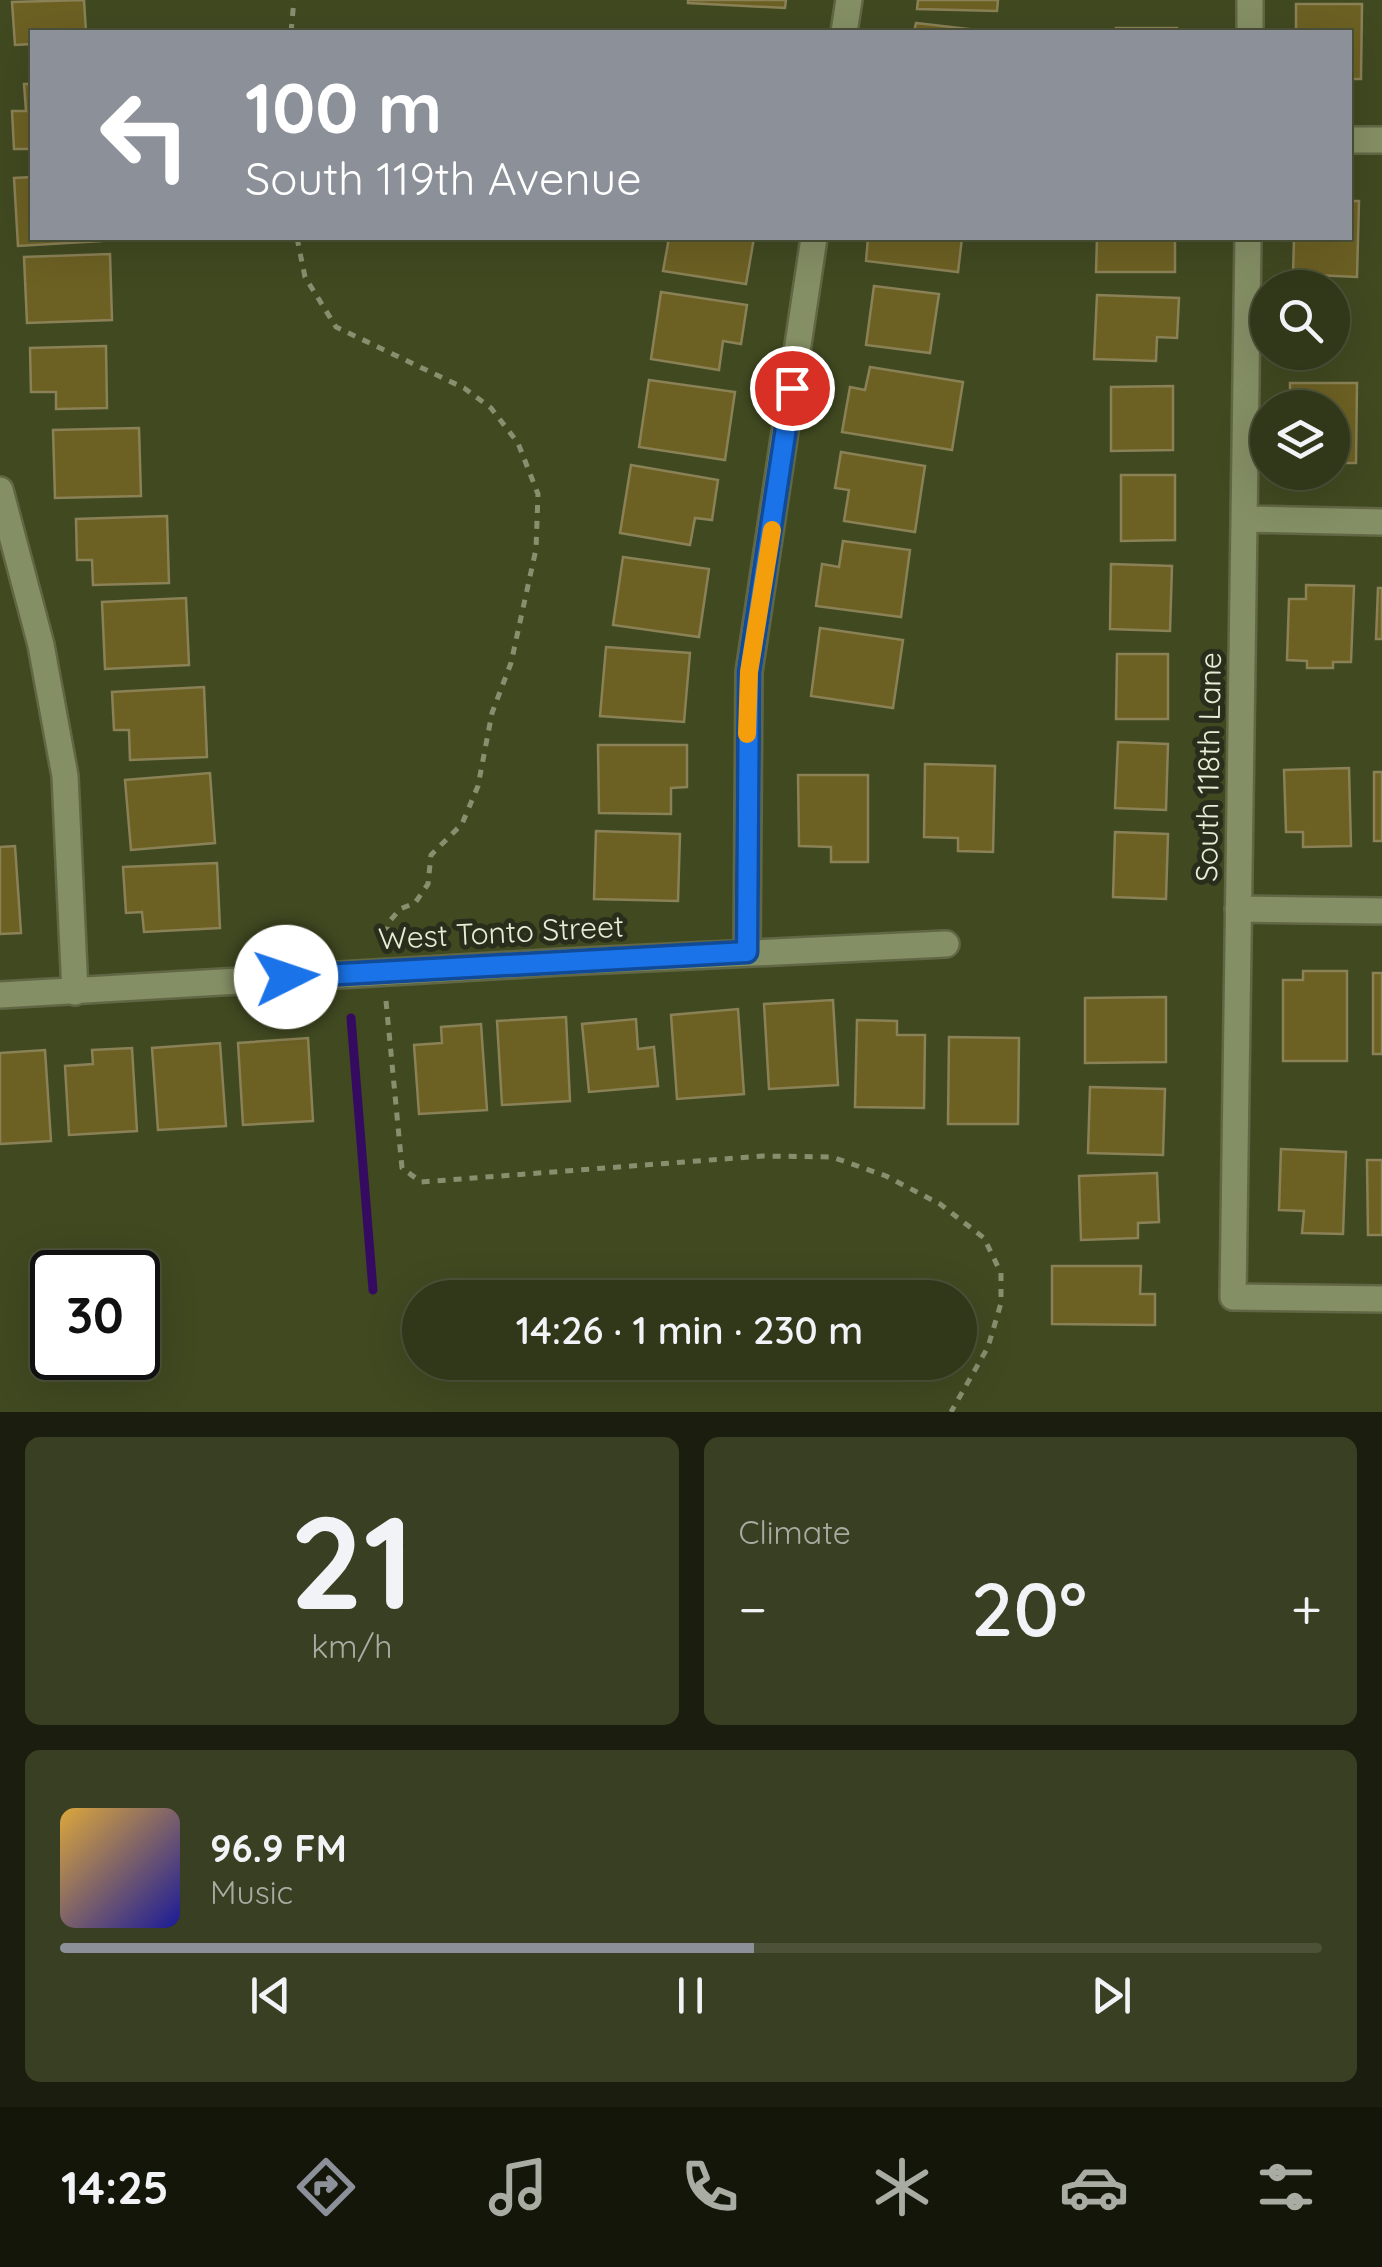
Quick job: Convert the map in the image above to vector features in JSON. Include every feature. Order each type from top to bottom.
[{"type":"street","points":[[844,30],[849,0]]},
{"type":"street","points":[[1250,0],[1250,30]]},
{"type":"street","points":[[1352,140],[1382,140]]},
{"type":"street","points":[[747,952],[749,672],[814,240]]},
{"type":"street","name":"South 118th Lane","points":[[1248,240],[1233,1297],[1382,1299]]},
{"type":"street","points":[[0,490],[41,646],[65,776],[75,992]]},
{"type":"street","points":[[1244,519],[1382,522]]},
{"type":"street","points":[[1238,909],[1382,911]]},
{"type":"street","name":"West Tonto Street","points":[[0,995],[946,944]]},
{"type":"path","points":[[291,30],[294,0]]},
{"type":"path","points":[[298,240],[305,277],[336,327],[464,388],[491,408],[518,443],[538,494],[536,549],[511,663],[492,713],[478,786],[462,824],[432,854],[428,884],[415,903],[400,909],[389,922],[371,972],[402,1168],[421,1182],[688,1159],[832,1157],[886,1176],[955,1216],[984,1238],[1001,1273],[1001,1303],[988,1347],[951,1412]]},
{"type":"building","points":[[84,0],[86,30],[30,30],[30,44],[15,45],[12,2]]},
{"type":"building","points":[[688,0],[786,0],[785,8]]},
{"type":"building","points":[[918,0],[998,0],[997,11],[917,9]]},
{"type":"building","points":[[1296,4],[1362,4],[1361,79],[1352,79],[1352,30],[1296,30]]},
{"type":"building","points":[[916,23],[978,30],[914,30]]},
{"type":"building","points":[[1116,28],[1177,28],[1177,30]]},
{"type":"building","points":[[24,84],[30,84],[30,149],[14,149],[12,111],[26,111]]},
{"type":"building","points":[[30,177],[30,240],[101,241],[18,246],[14,178]]},
{"type":"building","points":[[1352,201],[1359,201],[1357,277],[1350,277],[1350,270],[1293,270],[1294,240],[1352,240]]},
{"type":"building","points":[[669,240],[754,240],[746,284],[663,271]]},
{"type":"building","points":[[868,240],[962,240],[958,272],[866,261]]},
{"type":"building","points":[[1097,240],[1175,240],[1175,272],[1096,272]]},
{"type":"building","points":[[110,254],[112,320],[27,323],[24,257]]},
{"type":"building","points":[[874,286],[939,294],[930,353],[866,345]]},
{"type":"building","points":[[661,292],[747,305],[741,344],[723,341],[719,370],[651,359]]},
{"type":"building","points":[[1097,295],[1179,298],[1177,338],[1157,337],[1156,361],[1094,359]]},
{"type":"building","points":[[106,346],[107,408],[56,409],[56,392],[31,392],[30,348]]},
{"type":"building","points":[[870,367],[963,382],[952,450],[842,432],[850,387],[865,390]]},
{"type":"building","points":[[649,380],[735,392],[725,460],[639,447]]},
{"type":"building","points":[[1290,383],[1357,383],[1356,463],[1350,463],[1350,390],[1290,390]]},
{"type":"building","points":[[1173,386],[1173,450],[1111,451],[1111,387]]},
{"type":"building","points":[[139,428],[141,496],[55,498],[53,430]]},
{"type":"building","points":[[841,452],[925,466],[915,532],[844,521],[849,490],[835,488]]},
{"type":"building","points":[[631,465],[718,480],[712,520],[695,518],[690,545],[620,533]]},
{"type":"building","points":[[1121,475],[1175,475],[1175,540],[1121,541]]},
{"type":"building","points":[[167,516],[169,583],[93,585],[92,560],[77,560],[76,519]]},
{"type":"building","points":[[843,541],[910,550],[901,617],[816,606],[822,564],[839,567]]},
{"type":"building","points":[[623,557],[709,569],[699,637],[613,625]]},
{"type":"building","points":[[1111,564],[1172,566],[1170,631],[1110,629]]},
{"type":"building","points":[[1306,585],[1354,586],[1351,662],[1333,662],[1333,668],[1307,668],[1307,661],[1287,660],[1289,599],[1306,599]]},
{"type":"building","points":[[1378,588],[1382,588],[1382,639],[1376,639]]},
{"type":"building","points":[[186,598],[189,665],[105,669],[102,602]]},
{"type":"building","points":[[820,628],[903,640],[893,708],[811,696]]},
{"type":"building","points":[[606,647],[690,653],[684,722],[600,716]]},
{"type":"building","points":[[1117,654],[1168,654],[1168,719],[1116,719]]},
{"type":"building","points":[[204,687],[207,757],[130,760],[129,730],[114,730],[112,692]]},
{"type":"building","points":[[1118,742],[1168,744],[1166,810],[1115,808]]},
{"type":"building","points":[[598,745],[687,745],[687,787],[671,788],[671,814],[599,813]]},
{"type":"building","points":[[925,764],[995,766],[993,852],[958,851],[958,838],[924,837]]},
{"type":"building","points":[[1349,768],[1351,846],[1303,847],[1303,832],[1286,832],[1284,770]]},
{"type":"building","points":[[1374,772],[1382,772],[1382,841],[1374,841]]},
{"type":"building","points":[[210,773],[215,843],[131,850],[125,780]]},
{"type":"building","points":[[798,775],[868,775],[868,862],[831,862],[831,847],[799,846]]},
{"type":"building","points":[[596,831],[680,834],[678,901],[594,899]]},
{"type":"building","points":[[1115,832],[1168,834],[1166,899],[1113,897]]},
{"type":"building","points":[[15,846],[21,933],[0,934],[0,847]]},
{"type":"building","points":[[217,863],[220,928],[144,932],[142,912],[126,913],[123,867]]},
{"type":"building","points":[[1303,971],[1347,971],[1347,1061],[1283,1061],[1283,980],[1303,980]]},
{"type":"building","points":[[1373,973],[1382,973],[1382,1054],[1373,1054]]},
{"type":"building","points":[[1166,997],[1166,1062],[1085,1063],[1085,998]]},
{"type":"building","points":[[833,1000],[838,1085],[769,1089],[764,1004]]},
{"type":"building","points":[[738,1009],[744,1094],[677,1099],[671,1015]]},
{"type":"building","points":[[566,1017],[570,1101],[502,1105],[497,1021]]},
{"type":"building","points":[[636,1019],[638,1049],[654,1047],[658,1086],[589,1092],[582,1024]]},
{"type":"building","points":[[857,1020],[897,1021],[897,1035],[925,1035],[924,1108],[855,1107]]},
{"type":"building","points":[[481,1024],[487,1110],[419,1114],[414,1045],[442,1043],[441,1027]]},
{"type":"building","points":[[949,1037],[1019,1038],[1018,1124],[948,1124]]},
{"type":"building","points":[[308,1038],[313,1121],[243,1125],[238,1043]]},
{"type":"building","points":[[220,1043],[226,1126],[158,1130],[152,1048]]},
{"type":"building","points":[[132,1048],[137,1131],[69,1135],[65,1066],[93,1064],[92,1050]]},
{"type":"building","points":[[45,1050],[51,1141],[0,1144],[0,1053]]},
{"type":"building","points":[[1090,1087],[1165,1089],[1163,1155],[1088,1153]]},
{"type":"building","points":[[1281,1149],[1346,1152],[1343,1234],[1302,1233],[1304,1211],[1279,1210]]},
{"type":"building","points":[[1367,1160],[1382,1160],[1382,1235],[1368,1235]]},
{"type":"building","points":[[1157,1173],[1159,1222],[1138,1223],[1138,1238],[1081,1240],[1079,1176]]},
{"type":"building","points":[[1052,1266],[1141,1266],[1140,1294],[1155,1294],[1155,1325],[1052,1324]]},
{"type":"waterway","points":[[351,1018],[373,1290]]},
{"type":"slow traffic","points":[[747,734],[749,672],[772,530]]},
{"type":"route","points":[[286,977],[747,952],[749,672],[792,388]]}]
